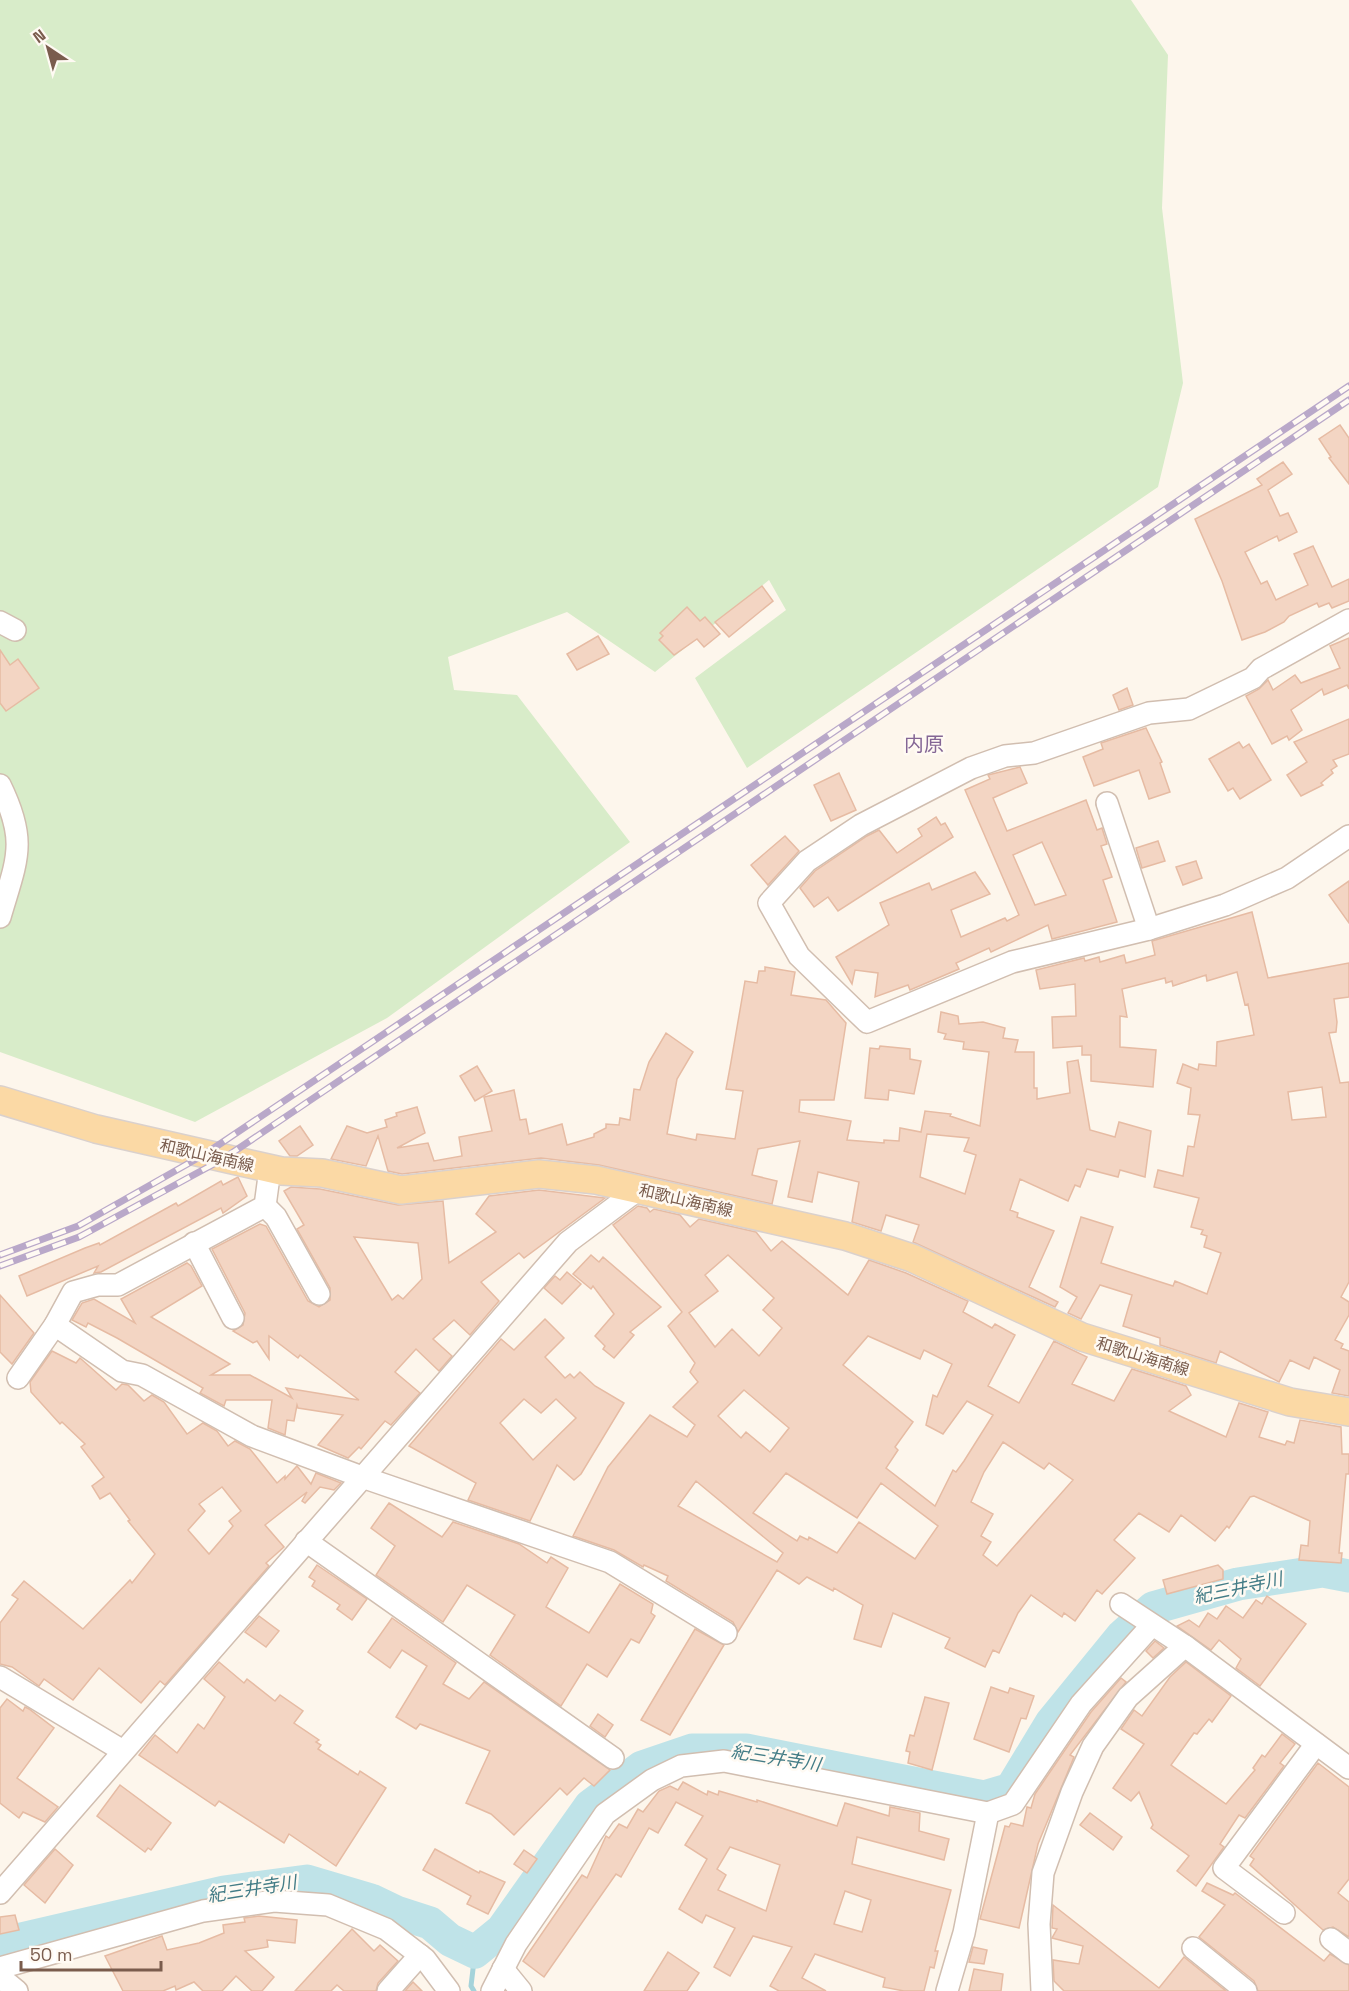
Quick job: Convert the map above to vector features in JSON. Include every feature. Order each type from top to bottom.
[{"type":"main road","name":"和歌山海南線","points":[[0,1100],[96,1129],[270,1169],[321,1173],[401,1190],[538,1174],[596,1180],[639,1189],[874,1244],[912,1258],[1082,1337],[1290,1402],[1349,1412]]},
{"type":"street","points":[[1349,620],[1261,669],[1253,678],[1189,709],[1149,713],[1034,753],[1005,756],[971,768],[911,797],[861,825],[807,861],[769,903],[799,956],[867,1022],[1012,962],[1149,929],[1225,905],[1287,878],[1349,836]]},
{"type":"street","points":[[0,784],[12,808],[19,851],[0,917]]},
{"type":"street","points":[[1107,803],[1149,929]]},
{"type":"street","points":[[265,1206],[270,1169]]},
{"type":"street","points":[[0,1893],[568,1242],[639,1189]]},
{"type":"street","points":[[18,1378],[55,1325],[73,1292],[98,1285],[118,1285],[265,1206]]},
{"type":"street","points":[[265,1206],[276,1217],[319,1294]]},
{"type":"street","points":[[194,1244],[233,1318]]},
{"type":"street","points":[[55,1325],[122,1371],[142,1375],[252,1436],[362,1477],[610,1562],[726,1633]]},
{"type":"street","points":[[306,1541],[613,1758]]},
{"type":"street","points":[[1124,1605],[1185,1646],[1349,1768]]},
{"type":"street","points":[[492,1991],[516,1944],[605,1814],[652,1780],[681,1766],[724,1761],[988,1814],[1013,1804],[1081,1704],[1150,1623]]},
{"type":"street","points":[[1058,1991],[1041,1982],[1040,1924],[1043,1873],[1072,1791],[1093,1746],[1128,1697],[1185,1646]]},
{"type":"street","points":[[0,1677],[123,1752]]},
{"type":"street","points":[[1284,1913],[1224,1868],[1316,1744]]},
{"type":"street","points":[[947,1991],[964,1933],[988,1814]]},
{"type":"street","points":[[0,1968],[203,1911],[274,1901],[328,1905],[386,1929],[420,1955],[449,1991]]},
{"type":"street","points":[[1331,1939],[1349,1953]]},
{"type":"street","points":[[1193,1948],[1246,1991]]},
{"type":"street","points":[[388,1991],[420,1955]]},
{"type":"street","points":[[503,1969],[520,1991]]},
{"type":"street","points":[[0,1977],[17,1991]]},
{"type":"green space","points":[[0,0],[1131,0],[1168,55],[1162,208],[1183,383],[1158,487],[747,768],[695,678],[786,610],[769,580],[655,672],[567,612],[448,657],[454,690],[517,695],[630,842],[387,1018],[195,1122],[0,1052]]},
{"type":"building","points":[[1340,425],[1349,438],[1349,484],[1329,458],[1331,457],[1319,439]]},
{"type":"building","points":[[1283,462],[1292,474],[1268,490],[1280,516],[1288,513],[1297,532],[1279,541],[1277,536],[1245,552],[1261,584],[1267,581],[1276,600],[1308,585],[1294,554],[1313,546],[1332,587],[1349,579],[1349,601],[1332,608],[1329,603],[1319,607],[1317,603],[1289,616],[1284,622],[1265,632],[1242,640],[1222,581],[1195,519],[1262,485],[1257,479]]},
{"type":"building","points":[[762,586],[773,601],[729,637],[715,622]]},
{"type":"building","points":[[687,607],[700,621],[705,617],[720,634],[704,647],[697,639],[674,655],[659,640],[663,636],[660,633]]},
{"type":"building","points":[[598,636],[609,654],[577,670],[567,654]]},
{"type":"building","points":[[1349,638],[1349,689],[1347,685],[1324,695],[1322,689],[1291,710],[1302,730],[1289,740],[1287,736],[1272,744],[1246,696],[1259,689],[1268,680],[1273,690],[1295,675],[1301,683],[1340,668],[1330,646]]},
{"type":"building","points":[[0,650],[10,665],[18,659],[39,688],[6,711],[0,703]]},
{"type":"building","points":[[1127,688],[1133,705],[1119,710],[1113,695]]},
{"type":"building","points":[[1349,719],[1349,754],[1333,760],[1337,766],[1331,770],[1333,773],[1321,783],[1323,785],[1301,796],[1287,775],[1307,762],[1294,742]]},
{"type":"building","points":[[1146,728],[1162,762],[1160,763],[1170,792],[1149,799],[1139,770],[1094,786],[1083,757],[1103,749],[1101,743]]},
{"type":"building","points":[[1239,742],[1243,748],[1249,744],[1271,780],[1240,799],[1233,788],[1228,791],[1209,759]]},
{"type":"building","points":[[1020,767],[1027,783],[993,798],[1007,831],[1086,800],[1097,830],[1102,828],[1107,844],[1101,846],[1112,877],[1103,880],[1117,922],[1052,939],[1048,925],[991,952],[989,948],[956,963],[959,969],[910,990],[908,985],[875,997],[878,973],[855,970],[852,984],[836,957],[889,925],[880,903],[929,883],[932,890],[975,872],[990,894],[951,910],[961,937],[1005,918],[1007,921],[1019,915],[965,790],[990,779],[988,775]],"holes":[[[1042,842],[1066,895],[1035,905],[1013,855]]]},
{"type":"building","points":[[839,773],[856,810],[831,821],[814,785]]},
{"type":"building","points":[[936,817],[941,825],[945,823],[953,837],[838,911],[828,897],[814,907],[800,888],[815,871],[867,836],[879,830],[897,853],[922,836],[918,829]]},
{"type":"building","points":[[785,836],[799,851],[768,885],[751,865]]},
{"type":"building","points":[[1158,841],[1165,861],[1142,868],[1136,848]]},
{"type":"building","points":[[1196,861],[1202,878],[1183,885],[1176,867]]},
{"type":"building","points":[[1349,881],[1349,923],[1329,895]]},
{"type":"building","points":[[1252,912],[1268,978],[1349,963],[1349,997],[1334,999],[1336,1032],[1329,1033],[1340,1083],[1349,1082],[1349,1282],[1341,1297],[1349,1302],[1349,1315],[1335,1340],[1343,1344],[1341,1348],[1349,1351],[1349,1396],[1332,1393],[1340,1370],[1314,1357],[1309,1369],[1290,1360],[1279,1382],[1220,1351],[1216,1363],[1160,1345],[1160,1338],[1123,1326],[1132,1295],[1100,1285],[1081,1319],[1068,1313],[1077,1297],[1060,1287],[1081,1217],[1113,1227],[1101,1263],[1173,1286],[1175,1281],[1207,1294],[1221,1253],[1204,1247],[1207,1236],[1201,1234],[1203,1230],[1191,1227],[1199,1198],[1154,1187],[1158,1170],[1183,1176],[1188,1146],[1194,1147],[1200,1115],[1188,1114],[1191,1088],[1177,1083],[1183,1064],[1198,1070],[1199,1064],[1216,1066],[1217,1042],[1254,1035],[1248,1004],[1245,1005],[1237,972],[1207,981],[1206,975],[1173,986],[1172,981],[1166,983],[1165,978],[1122,989],[1127,1017],[1120,1016],[1120,1047],[1156,1050],[1153,1087],[1091,1081],[1091,1055],[1082,1055],[1082,1046],[1053,1048],[1052,1017],[1076,1016],[1075,984],[1040,989],[1036,970],[1084,958],[1085,961],[1099,957],[1100,962],[1124,955],[1126,963],[1155,955],[1152,941]],"holes":[[[1322,1087],[1326,1117],[1292,1120],[1288,1092]]]},
{"type":"building","points":[[765,967],[795,972],[791,995],[826,1000],[846,1023],[834,1100],[800,1100],[799,1112],[851,1121],[847,1140],[884,1143],[884,1140],[899,1141],[900,1128],[921,1132],[925,1111],[951,1114],[950,1116],[980,1126],[989,1052],[963,1049],[964,1042],[944,1039],[946,1034],[938,1032],[941,1012],[958,1016],[959,1024],[983,1022],[1005,1028],[1003,1038],[1018,1040],[1015,1052],[1034,1052],[1034,1088],[1037,1088],[1037,1099],[1070,1093],[1067,1062],[1078,1060],[1090,1130],[1115,1137],[1119,1122],[1151,1131],[1145,1177],[1120,1170],[1118,1177],[1087,1169],[1080,1187],[1075,1185],[1068,1201],[1020,1179],[1010,1210],[1018,1213],[1017,1217],[1054,1231],[1029,1287],[1058,1302],[1055,1307],[913,1242],[919,1225],[886,1215],[881,1231],[852,1222],[859,1182],[818,1172],[812,1202],[788,1197],[800,1141],[758,1149],[752,1175],[777,1181],[772,1204],[599,1165],[541,1158],[402,1174],[388,1171],[378,1136],[366,1166],[331,1159],[347,1126],[367,1133],[387,1127],[385,1120],[397,1116],[396,1113],[417,1107],[425,1133],[397,1148],[428,1143],[434,1161],[462,1156],[459,1137],[492,1131],[484,1097],[514,1090],[520,1120],[526,1119],[529,1134],[562,1124],[567,1145],[594,1137],[594,1134],[606,1128],[606,1124],[619,1125],[620,1118],[630,1120],[634,1089],[640,1090],[649,1062],[666,1033],[693,1052],[677,1079],[667,1134],[696,1140],[697,1134],[735,1139],[743,1091],[726,1089],[745,981],[757,983],[759,971],[765,971]],"holes":[[[927,1134],[969,1138],[964,1151],[976,1155],[965,1194],[920,1177]]]},
{"type":"building","points":[[880,1046],[910,1049],[910,1059],[921,1061],[914,1094],[889,1090],[888,1100],[865,1098],[870,1048],[879,1049]]},
{"type":"building","points":[[477,1066],[492,1091],[475,1101],[460,1076]]},
{"type":"building","points":[[300,1126],[313,1145],[297,1156],[290,1156],[279,1141]]},
{"type":"building","points":[[238,1177],[247,1196],[223,1213],[221,1208],[101,1272],[94,1273],[98,1266],[27,1296],[19,1276],[85,1248],[99,1243],[100,1245],[176,1203],[178,1206],[221,1181],[223,1185]]},
{"type":"building","points":[[291,1187],[320,1189],[398,1205],[443,1201],[449,1263],[496,1232],[476,1214],[489,1196],[539,1190],[605,1198],[524,1258],[519,1253],[481,1282],[499,1301],[470,1335],[454,1320],[433,1339],[452,1356],[439,1371],[416,1349],[395,1372],[420,1393],[391,1425],[385,1421],[361,1449],[359,1447],[348,1458],[318,1445],[343,1415],[298,1408],[297,1405],[294,1421],[287,1420],[285,1435],[268,1428],[272,1400],[226,1400],[224,1406],[200,1393],[203,1388],[117,1338],[88,1323],[86,1327],[72,1320],[82,1303],[94,1299],[135,1323],[121,1299],[187,1263],[202,1286],[151,1317],[230,1364],[211,1375],[250,1375],[292,1398],[286,1388],[359,1400],[300,1355],[298,1358],[269,1336],[269,1359],[257,1341],[253,1343],[233,1331],[243,1325],[245,1313],[212,1249],[260,1224],[266,1226],[308,1301],[319,1307],[330,1300],[330,1288],[297,1229],[304,1225],[284,1191]],"holes":[[[354,1237],[418,1243],[422,1279],[403,1299],[398,1295],[392,1300]]]},
{"type":"building","points":[[638,1206],[647,1208],[650,1212],[654,1209],[680,1215],[690,1227],[699,1219],[756,1232],[771,1251],[782,1241],[848,1295],[869,1260],[906,1273],[968,1301],[963,1312],[992,1328],[995,1324],[1015,1335],[988,1386],[1019,1403],[1054,1341],[1087,1357],[1072,1384],[1114,1401],[1132,1369],[1186,1386],[1191,1395],[1169,1411],[1226,1437],[1239,1403],[1268,1412],[1259,1437],[1285,1445],[1287,1441],[1294,1443],[1300,1420],[1341,1427],[1342,1454],[1349,1454],[1349,1474],[1346,1474],[1339,1553],[1342,1553],[1341,1563],[1299,1560],[1301,1545],[1308,1546],[1310,1521],[1254,1496],[1250,1497],[1229,1528],[1227,1526],[1215,1541],[1181,1515],[1169,1532],[1139,1513],[1114,1540],[1135,1558],[1102,1594],[1097,1590],[1075,1621],[1064,1613],[1062,1617],[1031,1595],[1018,1613],[999,1653],[993,1650],[985,1667],[945,1648],[950,1638],[893,1613],[881,1647],[854,1639],[863,1605],[834,1588],[833,1591],[807,1577],[799,1584],[777,1570],[738,1632],[733,1622],[666,1581],[668,1576],[644,1565],[643,1567],[614,1550],[573,1536],[608,1467],[650,1415],[687,1437],[695,1425],[673,1407],[698,1382],[690,1372],[695,1363],[668,1326],[682,1312],[613,1225]],"holes":[[[728,1255],[774,1298],[763,1310],[782,1328],[759,1356],[732,1329],[715,1347],[689,1313],[718,1291],[705,1275]],[[868,1336],[920,1359],[924,1350],[952,1364],[937,1397],[933,1395],[926,1425],[943,1434],[967,1401],[993,1415],[964,1461],[956,1472],[953,1470],[935,1506],[886,1468],[898,1450],[895,1447],[913,1422],[843,1365]],[[744,1390],[789,1428],[770,1452],[746,1432],[741,1438],[718,1416]],[[1003,1442],[1044,1469],[1049,1463],[1073,1480],[997,1566],[983,1555],[991,1542],[981,1536],[993,1514],[971,1502],[984,1472]],[[786,1473],[857,1518],[881,1483],[938,1526],[915,1559],[859,1522],[837,1553],[809,1537],[808,1540],[800,1536],[797,1541],[753,1513]],[[696,1481],[783,1553],[777,1562],[678,1506]]]},
{"type":"building","points":[[591,1255],[599,1262],[603,1257],[661,1307],[630,1332],[634,1335],[614,1358],[603,1349],[605,1346],[595,1336],[614,1314],[593,1286],[591,1289],[573,1274]]},
{"type":"building","points":[[567,1272],[581,1284],[562,1304],[544,1288],[555,1276],[560,1280]]},
{"type":"building","points":[[0,1295],[34,1333],[12,1364],[0,1352]]},
{"type":"building","points":[[545,1319],[564,1338],[545,1357],[565,1378],[570,1374],[574,1378],[580,1372],[595,1386],[624,1403],[581,1474],[574,1480],[557,1465],[530,1521],[468,1500],[476,1483],[409,1446],[501,1339],[514,1350]],"holes":[[[524,1399],[541,1413],[556,1399],[576,1418],[533,1460],[500,1423]]]},
{"type":"building","points":[[52,1351],[76,1363],[80,1358],[116,1390],[122,1384],[128,1385],[144,1401],[152,1395],[164,1402],[187,1434],[203,1423],[217,1431],[228,1446],[235,1441],[250,1449],[277,1483],[285,1476],[285,1479],[297,1466],[311,1484],[316,1473],[341,1483],[334,1490],[320,1487],[305,1503],[302,1501],[307,1492],[265,1525],[284,1547],[266,1563],[269,1566],[165,1685],[160,1681],[141,1703],[99,1668],[73,1700],[44,1679],[39,1686],[12,1667],[0,1664],[0,1623],[18,1599],[12,1595],[24,1581],[83,1629],[130,1580],[132,1583],[155,1554],[128,1521],[130,1520],[110,1493],[100,1499],[92,1486],[104,1477],[81,1447],[85,1444],[62,1422],[60,1424],[31,1392],[30,1382]],"holes":[[[222,1487],[241,1511],[229,1521],[233,1526],[209,1554],[188,1530],[205,1511],[199,1504]]]},
{"type":"building","points":[[389,1503],[442,1537],[453,1522],[519,1544],[547,1563],[551,1557],[568,1568],[546,1607],[589,1633],[620,1584],[653,1604],[651,1613],[655,1616],[639,1643],[631,1639],[607,1677],[587,1664],[561,1706],[490,1655],[515,1615],[467,1585],[443,1622],[376,1575],[395,1546],[371,1528]]},
{"type":"building","points":[[317,1565],[367,1599],[352,1620],[337,1609],[340,1605],[312,1586],[315,1581],[309,1577]]},
{"type":"building","points":[[1218,1565],[1223,1570],[1223,1579],[1167,1594],[1163,1580]]},
{"type":"building","points":[[1267,1596],[1306,1624],[1260,1686],[1236,1668],[1241,1659],[1219,1640],[1211,1650],[1177,1626],[1189,1620],[1199,1627],[1208,1613],[1217,1619],[1226,1606],[1243,1618],[1256,1600],[1262,1604]]},
{"type":"building","points":[[259,1616],[279,1631],[266,1647],[245,1632]]},
{"type":"building","points":[[392,1618],[456,1663],[443,1684],[469,1699],[484,1682],[610,1770],[594,1786],[584,1778],[567,1795],[560,1788],[514,1835],[491,1814],[466,1803],[490,1751],[420,1724],[416,1729],[396,1717],[427,1666],[402,1650],[390,1668],[368,1652]]},
{"type":"building","points":[[695,1629],[724,1645],[670,1735],[641,1720]]},
{"type":"building","points":[[1155,1641],[1164,1648],[1153,1658],[1146,1651]]},
{"type":"building","points":[[219,1662],[244,1683],[247,1679],[275,1701],[280,1695],[303,1711],[294,1723],[319,1740],[316,1742],[321,1745],[318,1749],[358,1775],[360,1771],[386,1788],[336,1866],[289,1834],[284,1843],[219,1801],[215,1806],[139,1755],[155,1735],[177,1753],[198,1724],[204,1729],[225,1697],[204,1679]]},
{"type":"building","points":[[1186,1662],[1231,1696],[1212,1722],[1209,1719],[1197,1734],[1194,1733],[1171,1765],[1226,1804],[1255,1770],[1253,1768],[1262,1755],[1265,1757],[1282,1734],[1295,1744],[1280,1763],[1284,1766],[1245,1818],[1239,1815],[1220,1844],[1224,1847],[1196,1886],[1177,1871],[1189,1856],[1151,1828],[1153,1825],[1139,1792],[1131,1801],[1113,1788],[1144,1744],[1121,1729],[1134,1710],[1142,1716],[1170,1677]]},
{"type":"building","points":[[1121,1678],[1126,1682],[1070,1755],[1074,1757],[1038,1844],[1019,1928],[980,1919],[1005,1826],[1009,1827],[1011,1823],[1023,1826],[1027,1807],[1031,1808],[1035,1794],[1091,1712]]},
{"type":"building","points":[[991,1687],[1008,1693],[1010,1688],[1034,1696],[1026,1719],[1021,1718],[1009,1752],[974,1739]]},
{"type":"building","points":[[925,1697],[949,1703],[932,1770],[908,1763],[910,1752],[906,1751],[910,1735],[914,1736]]},
{"type":"building","points":[[7,1699],[23,1711],[25,1707],[29,1709],[54,1728],[17,1778],[58,1807],[45,1822],[23,1812],[19,1818],[0,1803],[0,1708]]},
{"type":"building","points":[[598,1714],[613,1725],[605,1737],[590,1726]]},
{"type":"building","points":[[1318,1763],[1349,1787],[1349,1879],[1338,1893],[1349,1902],[1349,1937],[1333,1927],[1323,1930],[1250,1865],[1254,1859],[1250,1856]]},
{"type":"building","points":[[683,1782],[707,1795],[708,1791],[718,1795],[719,1791],[757,1802],[757,1800],[837,1826],[845,1803],[889,1816],[890,1807],[920,1813],[919,1831],[949,1839],[944,1860],[857,1837],[852,1864],[951,1890],[935,1951],[938,1951],[934,1968],[930,1967],[924,1991],[904,1991],[883,1987],[885,1978],[815,1954],[802,1978],[826,1991],[779,1991],[770,1986],[792,1947],[753,1936],[730,1976],[714,1967],[735,1928],[706,1915],[702,1923],[679,1909],[707,1859],[685,1845],[703,1816],[676,1802],[658,1833],[649,1828],[621,1877],[616,1874],[544,1977],[523,1961],[582,1875],[587,1878],[606,1836],[609,1838],[619,1824],[627,1828],[638,1809],[643,1812],[659,1791],[670,1786],[678,1790]],"holes":[[[730,1847],[780,1865],[766,1911],[718,1890],[726,1875],[717,1869]],[[845,1891],[871,1900],[862,1932],[834,1924]]]},
{"type":"building","points":[[120,1785],[171,1823],[151,1850],[148,1848],[145,1852],[97,1816]]},
{"type":"building","points":[[1090,1813],[1122,1837],[1113,1850],[1080,1825]]},
{"type":"building","points":[[55,1849],[73,1865],[45,1903],[24,1885]]},
{"type":"building","points":[[435,1849],[479,1873],[480,1871],[505,1882],[488,1914],[467,1904],[471,1896],[423,1870]]},
{"type":"building","points":[[524,1850],[537,1859],[527,1873],[514,1864]]},
{"type":"building","points":[[1207,1883],[1233,1895],[1235,1893],[1324,1961],[1330,1954],[1349,1965],[1349,1991],[1258,1991],[1254,1981],[1199,1937],[1225,1905],[1202,1891]]},
{"type":"building","points":[[1053,1905],[1159,1988],[1184,1957],[1226,1991],[1064,1991],[1054,1981],[1053,1960],[1079,1964],[1083,1946],[1052,1938],[1057,1929],[1052,1928]]},
{"type":"building","points":[[15,1915],[19,1930],[0,1934],[0,1917]]},
{"type":"building","points":[[259,1916],[297,1920],[295,1943],[267,1940],[268,1947],[245,1951],[274,1977],[262,1991],[252,1991],[236,1976],[222,1991],[203,1991],[194,1982],[176,1990],[175,1986],[163,1991],[123,1991],[105,1956],[162,1936],[167,1950],[199,1943],[224,1933],[223,1925],[245,1922],[244,1918]]},
{"type":"building","points":[[352,1929],[374,1951],[380,1945],[398,1961],[378,1983],[376,1991],[344,1991],[337,1985],[331,1991],[295,1991]]},
{"type":"building","points":[[973,1947],[987,1950],[984,1964],[969,1962]]},
{"type":"building","points":[[668,1952],[699,1973],[687,1991],[644,1991]]},
{"type":"building","points":[[974,1969],[1003,1974],[1001,1991],[969,1991]]},
{"type":"building","points":[[413,1982],[422,1991],[405,1991]]},
{"type":"waterway","name":"紀三井寺川","points":[[0,1944],[224,1892],[307,1881],[371,1900],[396,1912],[430,1923],[450,1940],[475,1952],[502,1930],[590,1806],[642,1767],[692,1750],[746,1750],[984,1797],[1011,1789],[1051,1723],[1122,1636],[1153,1608],[1238,1584],[1323,1571],[1349,1576]]},
{"type":"waterway","points":[[474,1991],[471,1986],[475,1952]]},
{"type":"railway","points":[[0,1255],[78,1226],[205,1154],[1349,386]]},
{"type":"railway","points":[[0,1266],[79,1237],[223,1159],[1349,400]]},
{"type":"district","name":"内原","points":[[924,744]]}]
